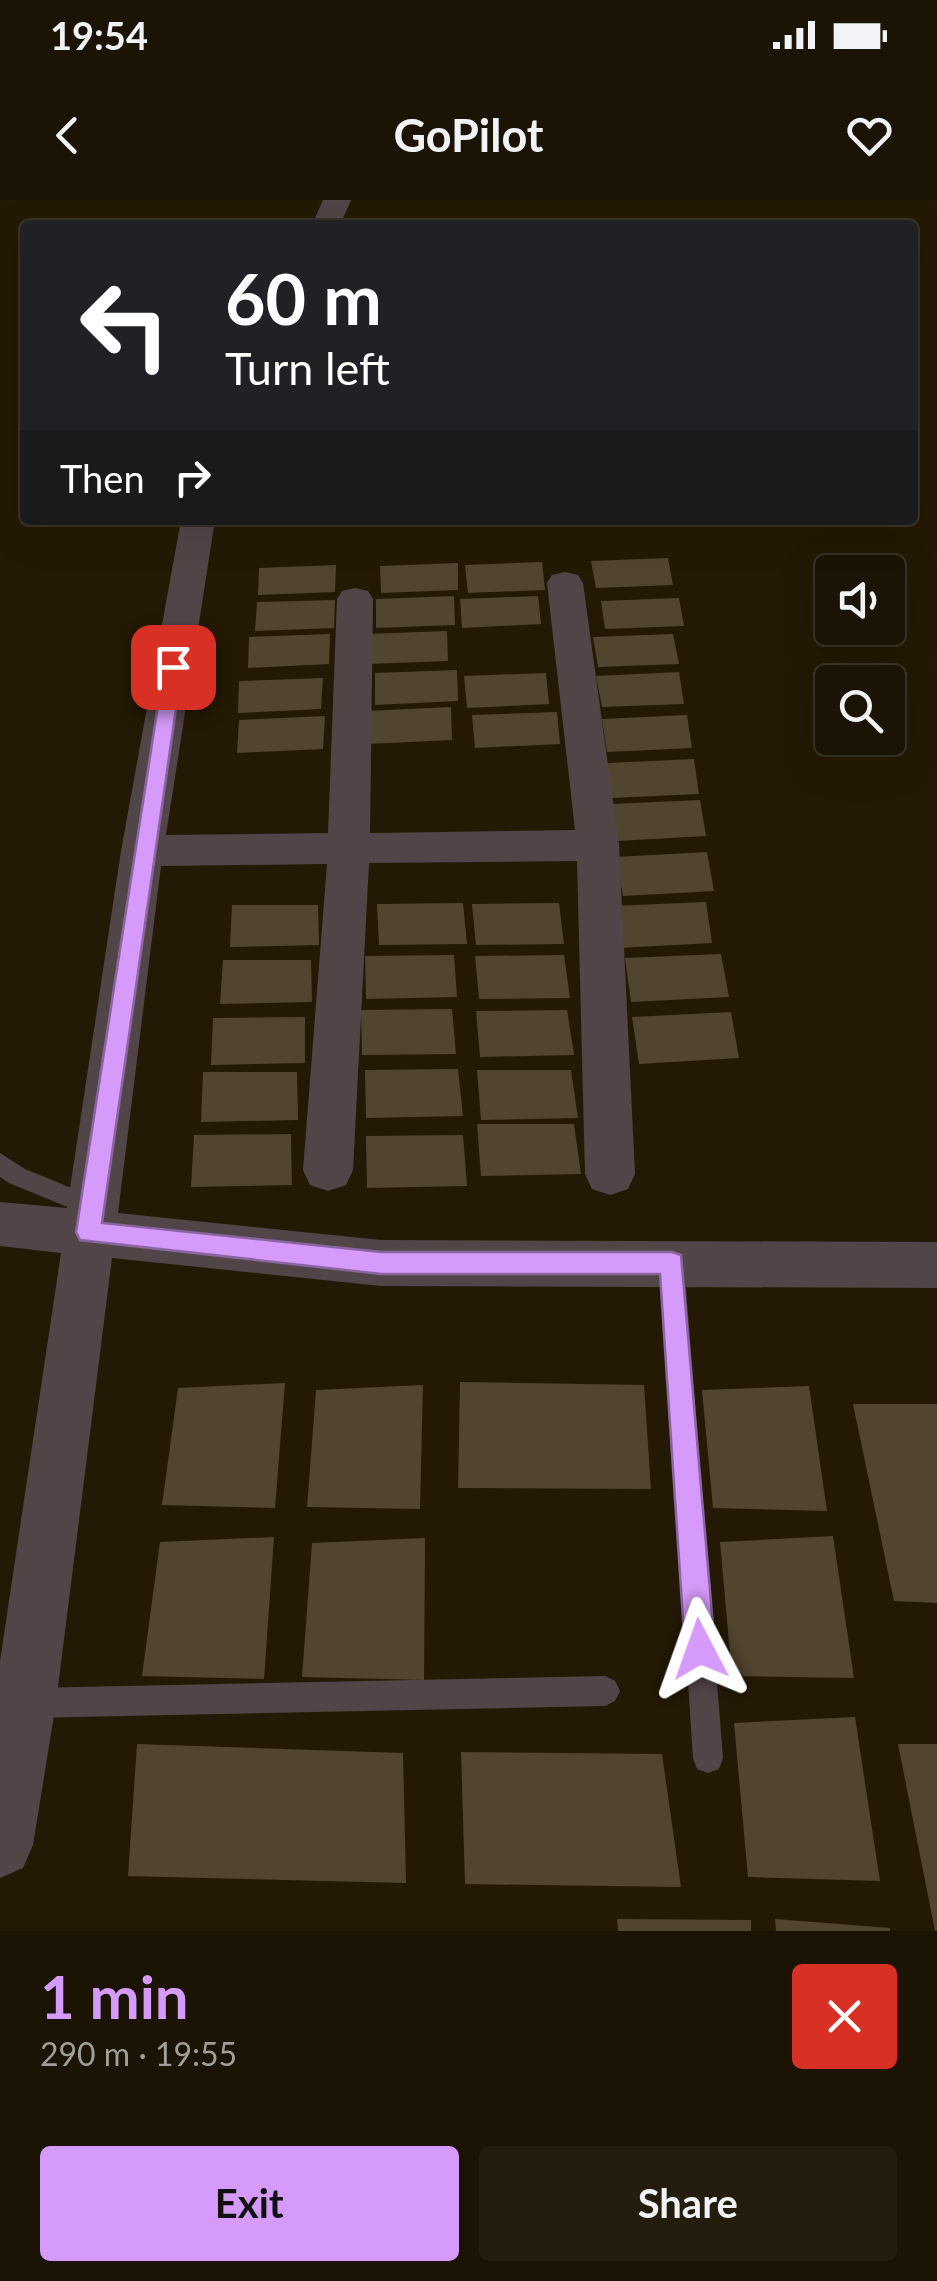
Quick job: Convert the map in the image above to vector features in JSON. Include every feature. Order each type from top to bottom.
[{"type":"street","points":[[0,1845],[25,1702],[142,851],[197,525]]},
{"type":"street","points":[[565,582],[598,845],[610,1174]]},
{"type":"street","points":[[328,1170],[349,848],[354,599]]},
{"type":"street","points":[[142,851],[598,845]]},
{"type":"street","points":[[0,1224],[90,1219],[381,1263],[937,1266]]},
{"type":"lane","points":[[0,1163],[90,1219]]},
{"type":"lane","points":[[672,1263],[708,1758]]},
{"type":"lane","points":[[25,1702],[605,1691]]},
{"type":"building","points":[[668,558],[673,585],[596,588],[591,561]]},
{"type":"building","points":[[542,562],[545,590],[468,593],[465,565]]},
{"type":"building","points":[[458,563],[458,590],[381,593],[380,566]]},
{"type":"building","points":[[336,565],[335,592],[258,595],[259,568]]},
{"type":"building","points":[[454,596],[455,625],[376,628],[376,599]]},
{"type":"building","points":[[538,596],[541,624],[462,628],[460,599]]},
{"type":"building","points":[[679,598],[684,626],[605,629],[601,601]]},
{"type":"building","points":[[335,600],[334,628],[255,631],[257,602]]},
{"type":"building","points":[[447,631],[448,661],[367,664],[366,634]]},
{"type":"building","points":[[330,634],[329,664],[248,668],[249,637]]},
{"type":"building","points":[[673,634],[679,664],[598,667],[593,637]]},
{"type":"building","points":[[457,670],[458,701],[375,705],[375,673]]},
{"type":"building","points":[[679,672],[684,704],[602,707],[596,676]]},
{"type":"building","points":[[546,673],[549,704],[467,708],[464,676]]},
{"type":"building","points":[[323,678],[321,709],[238,713],[239,681]]},
{"type":"building","points":[[451,707],[452,740],[367,744],[366,711]]},
{"type":"building","points":[[557,712],[560,744],[475,748],[472,715]]},
{"type":"building","points":[[687,715],[692,748],[607,752],[602,719]]},
{"type":"building","points":[[325,716],[323,749],[237,753],[239,720]]},
{"type":"building","points":[[694,759],[699,794],[612,798],[607,763]]},
{"type":"building","points":[[700,800],[706,836],[618,841],[612,804]]},
{"type":"building","points":[[707,852],[714,891],[623,896],[616,857]]},
{"type":"building","points":[[706,902],[712,943],[618,948],[611,906]]},
{"type":"building","points":[[463,903],[467,944],[379,945],[377,904]]},
{"type":"building","points":[[559,903],[564,944],[476,945],[472,904]]},
{"type":"building","points":[[232,905],[318,905],[319,945],[230,947]]},
{"type":"building","points":[[721,954],[729,997],[631,1002],[625,958]]},
{"type":"building","points":[[454,955],[457,997],[366,999],[365,956]]},
{"type":"building","points":[[564,955],[570,998],[479,999],[475,956]]},
{"type":"building","points":[[223,960],[311,960],[312,1002],[220,1004]]},
{"type":"building","points":[[452,1009],[456,1054],[362,1055],[361,1010]]},
{"type":"building","points":[[567,1010],[574,1055],[480,1057],[476,1011]]},
{"type":"building","points":[[731,1012],[739,1058],[639,1064],[632,1017]]},
{"type":"building","points":[[305,1017],[305,1063],[211,1065],[213,1018]]},
{"type":"building","points":[[458,1069],[463,1116],[366,1118],[365,1070]]},
{"type":"building","points":[[477,1070],[571,1070],[578,1118],[481,1120]]},
{"type":"building","points":[[203,1072],[297,1072],[298,1120],[201,1122]]},
{"type":"building","points":[[477,1124],[574,1124],[581,1174],[481,1176]]},
{"type":"building","points":[[291,1134],[292,1185],[191,1187],[194,1135]]},
{"type":"building","points":[[463,1135],[467,1186],[367,1188],[366,1136]]},
{"type":"building","points":[[460,1382],[644,1385],[651,1489],[458,1488]]},
{"type":"building","points":[[285,1383],[275,1508],[162,1505],[178,1388]]},
{"type":"building","points":[[423,1385],[420,1509],[307,1507],[316,1390]]},
{"type":"building","points":[[809,1386],[827,1511],[713,1508],[702,1390]]},
{"type":"building","points":[[853,1404],[937,1404],[937,1603],[894,1601]]},
{"type":"building","points":[[833,1536],[854,1678],[732,1676],[720,1542]]},
{"type":"building","points":[[274,1537],[264,1679],[142,1676],[160,1542]]},
{"type":"building","points":[[425,1538],[424,1680],[302,1677],[312,1543]]},
{"type":"building","points":[[855,1717],[880,1881],[748,1877],[734,1723]]},
{"type":"building","points":[[137,1744],[403,1753],[406,1883],[128,1876]]},
{"type":"building","points":[[898,1744],[937,1744],[937,1931],[935,1931]]},
{"type":"building","points":[[461,1752],[662,1754],[681,1887],[465,1884]]},
{"type":"building","points":[[617,1919],[751,1920],[751,1931],[618,1931]]},
{"type":"building","points":[[775,1919],[890,1928],[890,1931],[776,1931]]},
{"type":"route","points":[[173,667],[142,851],[88,1232],[381,1263],[672,1263],[700,1649]]}]
